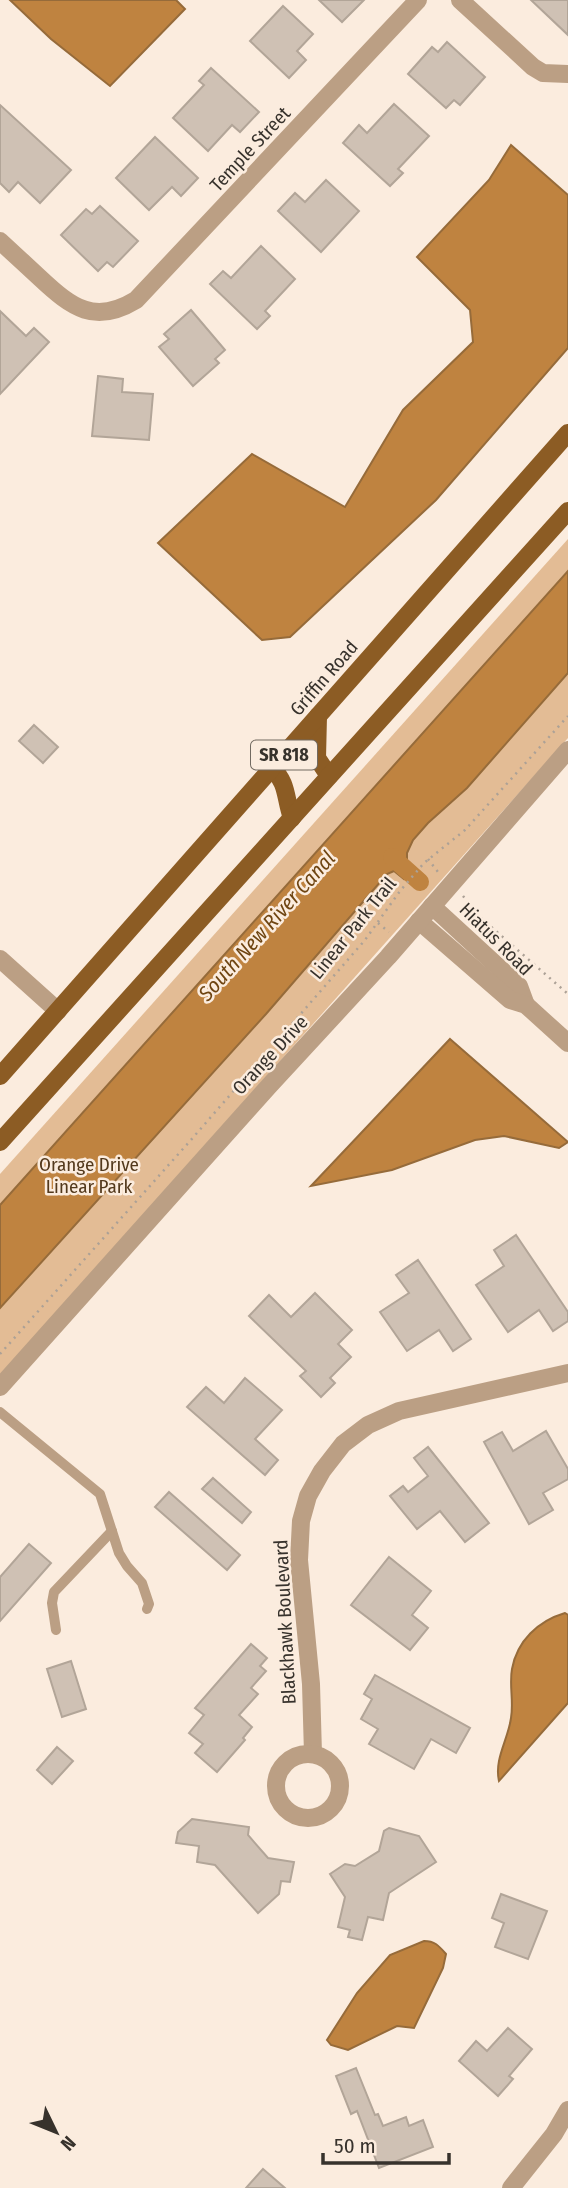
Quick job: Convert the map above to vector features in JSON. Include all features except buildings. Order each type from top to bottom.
[{"type":"main road","name":"Griffin Road","points":[[0,1076],[568,433]]},
{"type":"main road","name":"SR 818","points":[[0,1142],[568,511]]},
{"type":"main road","points":[[318,716],[317,758],[330,776]]},
{"type":"main road","points":[[272,768],[286,788],[292,818]]},
{"type":"street","name":"Temple Street","points":[[0,241],[66,302],[85,310],[104,313],[120,310],[136,300],[418,0]]},
{"type":"street","points":[[460,0],[533,67],[543,73],[564,75]]},
{"type":"street","name":"Orange Drive","points":[[0,1387],[315,1038],[568,750]]},
{"type":"street","name":"Hiatus Road","points":[[432,905],[519,986],[526,1005]]},
{"type":"street","name":"Hiatus Road","points":[[419,921],[510,1000],[526,1005],[568,1043]]},
{"type":"street","points":[[0,959],[58,1011]]},
{"type":"street","name":"Blackhawk Boulevard","points":[[313,1754],[311,1684],[299,1560],[301,1521],[308,1496],[323,1471],[343,1444],[368,1425],[399,1411],[568,1373]]},
{"type":"street","points":[[511,2188],[554,2134],[568,2110]]},
{"type":"lane","points":[[0,1412],[100,1494],[127,1566],[142,1583],[149,1604],[147,1609]]},
{"type":"lane","points":[[56,1630],[52,1603],[54,1592],[112,1531]]},
{"type":"path","name":"Linear Park Trail","points":[[0,1354],[199,1131],[377,923],[424,863],[465,830],[568,716]]},
{"type":"path","points":[[428,859],[443,877]]},
{"type":"path","points":[[462,894],[481,918],[568,994]]},
{"type":"path","points":[[377,923],[391,933]]},
{"type":"green space","name":"Orange Drive Linear Park","points":[[568,539],[568,738],[0,1375],[0,1174]]},
{"type":"water","points":[[10,0],[176,0],[185,9],[110,86],[51,39]]},
{"type":"water","points":[[511,145],[568,195],[568,348],[436,500],[290,637],[262,640],[158,543],[252,454],[345,507],[403,410],[473,342],[470,310],[417,257],[489,180]]},
{"type":"water","name":"South New River Canal","points":[[568,571],[568,673],[467,788],[413,840],[407,853],[407,861],[414,867],[404,879],[394,871],[387,874],[266,1014],[0,1308],[0,1205]]},
{"type":"water","points":[[450,1039],[568,1142],[559,1148],[504,1136],[475,1140],[392,1170],[311,1186]]},
{"type":"water","points":[[565,1613],[568,1615],[568,1703],[499,1781],[498,1765],[512,1712],[511,1675],[515,1659],[530,1634],[546,1621]]},
{"type":"water","points":[[424,1941],[436,1944],[446,1954],[443,1968],[414,2028],[397,2026],[348,2050],[331,2045],[327,2040],[357,1993],[390,1955]]},
{"type":"waterway","points":[[392,857],[420,882]]}]
